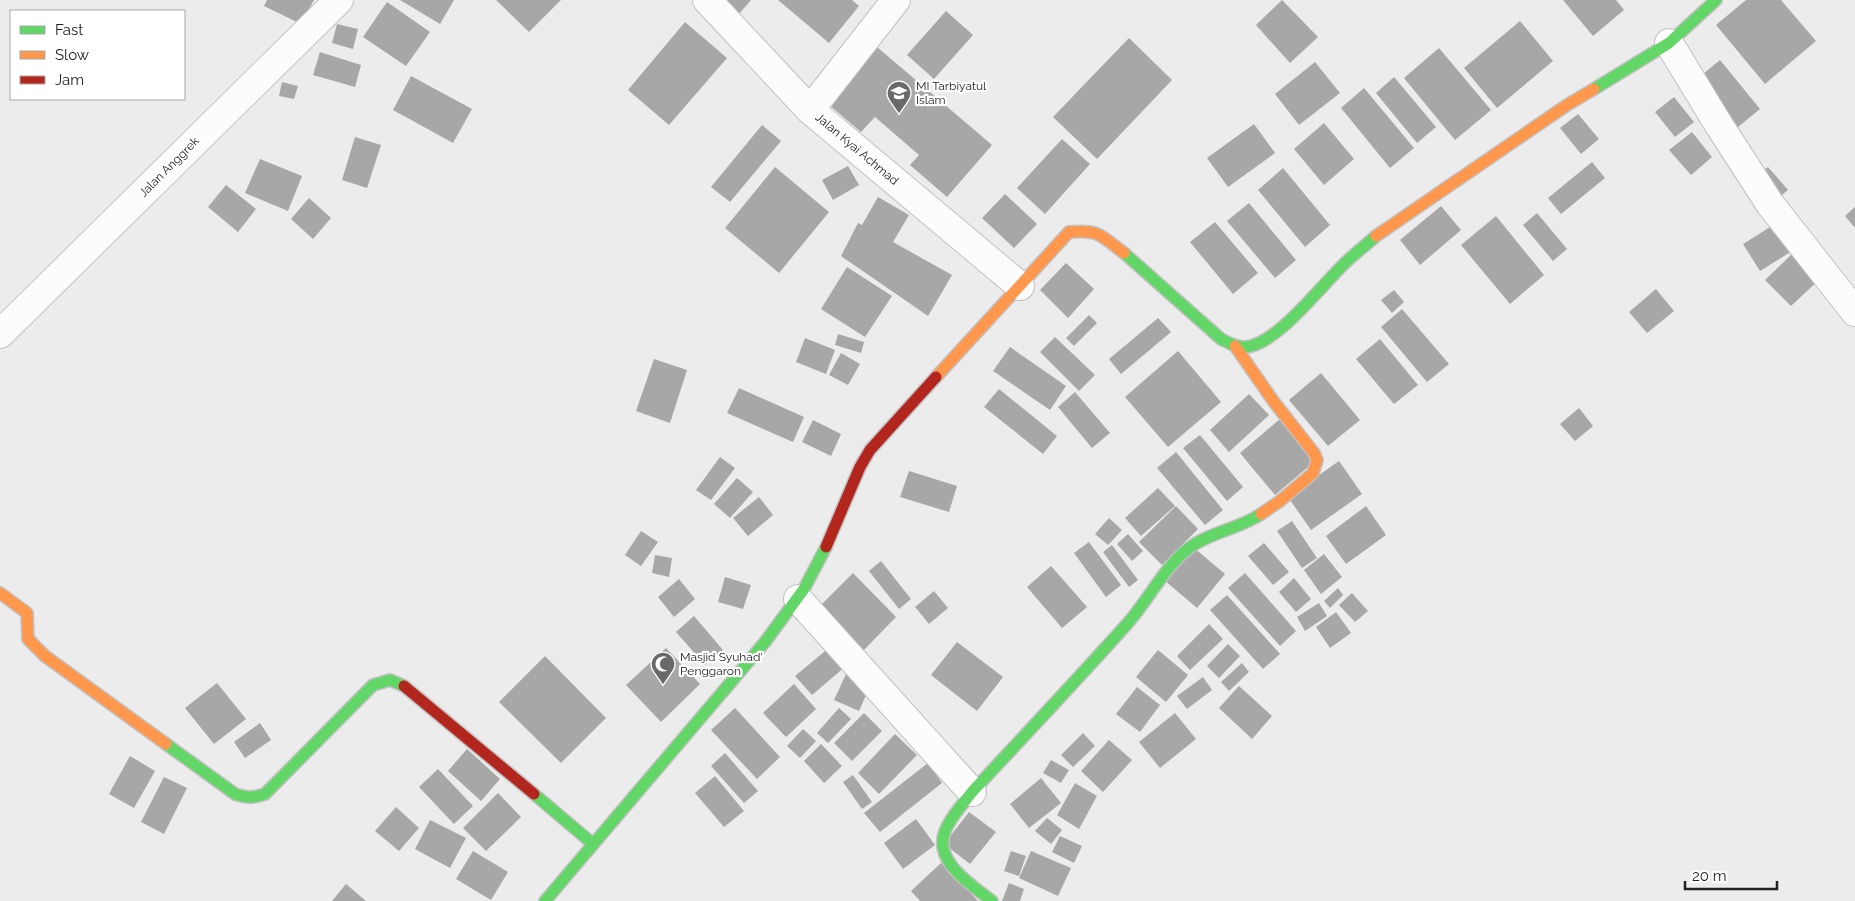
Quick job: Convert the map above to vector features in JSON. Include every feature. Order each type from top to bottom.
[{"type":"street","name":"Jalan Anggrek","points":[[0,334],[339,0]]},
{"type":"street","name":"Jalan Kyai Achmad","points":[[707,0],[810,110],[1020,286]]},
{"type":"street","points":[[810,110],[896,0]]},
{"type":"street","points":[[545,901],[765,642],[798,599],[830,540],[860,467],[870,450],[1069,232],[1087,230],[1096,232],[1138,264],[1221,339],[1235,346],[1246,347],[1258,344],[1282,328],[1344,264],[1376,236],[1567,106],[1669,43],[1716,0]]},
{"type":"street","points":[[1669,43],[1716,122],[1770,204],[1855,312]]},
{"type":"street","points":[[992,901],[965,879],[947,860],[942,846],[944,834],[950,822],[972,792],[1128,623],[1178,559],[1189,548],[1201,541],[1250,522],[1280,501],[1313,473],[1316,467],[1317,460],[1314,453],[1274,402],[1235,346]]},
{"type":"street","points":[[0,593],[27,613],[28,639],[45,656],[235,794],[246,798],[254,798],[265,794],[373,685],[390,680],[405,686],[592,844]]},
{"type":"street","points":[[798,599],[972,792]]},
{"type":"building","points":[[267,0],[314,0],[301,24],[264,6]]},
{"type":"building","points":[[400,0],[454,0],[440,24]]},
{"type":"building","points":[[496,0],[561,0],[529,32]]},
{"type":"building","points":[[722,0],[751,0],[738,15]]},
{"type":"building","points":[[778,0],[852,0],[859,6],[829,43]]},
{"type":"building","points":[[1282,0],[1318,37],[1290,63],[1256,25]]},
{"type":"building","points":[[1563,0],[1616,0],[1624,10],[1593,36]]},
{"type":"building","points":[[1746,0],[1781,0],[1816,41],[1765,84],[1716,25]]},
{"type":"building","points":[[387,2],[430,32],[406,66],[363,37]]},
{"type":"building","points":[[946,11],[973,35],[934,79],[907,55]]},
{"type":"building","points":[[1520,21],[1553,61],[1497,108],[1464,68]]},
{"type":"building","points":[[685,22],[727,58],[669,125],[628,90]]},
{"type":"building","points":[[337,24],[358,29],[353,49],[332,43]]},
{"type":"building","points":[[1129,38],[1172,80],[1097,159],[1053,117]]},
{"type":"building","points":[[877,47],[992,145],[947,197],[910,165],[919,155],[875,117],[861,132],[828,104]]},
{"type":"building","points":[[1439,48],[1491,110],[1455,140],[1404,78]]},
{"type":"building","points":[[320,52],[361,65],[355,87],[313,75]]},
{"type":"building","points":[[1720,60],[1760,109],[1738,127],[1697,79]]},
{"type":"building","points":[[1315,62],[1340,93],[1299,125],[1275,94]]},
{"type":"building","points":[[411,76],[472,109],[453,143],[393,110]]},
{"type":"building","points":[[1394,77],[1436,127],[1417,143],[1376,93]]},
{"type":"building","points":[[282,82],[298,86],[294,99],[279,96]]},
{"type":"building","points":[[1364,88],[1414,148],[1390,168],[1341,108]]},
{"type":"building","points":[[1674,97],[1694,122],[1675,137],[1655,112]]},
{"type":"building","points":[[1578,114],[1599,139],[1581,154],[1560,128]]},
{"type":"building","points":[[1324,123],[1354,159],[1324,185],[1294,149]]},
{"type":"building","points":[[1254,124],[1275,153],[1228,187],[1207,158]]},
{"type":"building","points":[[762,125],[781,141],[730,202],[711,187]]},
{"type":"building","points":[[1692,132],[1712,157],[1691,175],[1669,150]]},
{"type":"building","points":[[355,137],[381,145],[367,188],[342,180]]},
{"type":"building","points":[[1062,139],[1090,164],[1045,214],[1017,188]]},
{"type":"building","points":[[260,159],[302,176],[288,211],[245,193]]},
{"type":"building","points":[[1592,162],[1605,178],[1561,214],[1548,198]]},
{"type":"building","points":[[848,166],[859,185],[833,200],[822,180]]},
{"type":"building","points":[[775,167],[829,212],[779,273],[725,228]]},
{"type":"building","points":[[1768,167],[1788,190],[1775,201],[1755,177]]},
{"type":"building","points":[[1283,168],[1330,225],[1305,247],[1258,190]]},
{"type":"building","points":[[226,185],[256,209],[238,232],[208,207]]},
{"type":"building","points":[[1005,194],[1037,224],[1014,248],[982,218]]},
{"type":"building","points":[[878,197],[909,215],[893,242],[952,275],[928,316],[841,256],[858,223],[862,225]]},
{"type":"building","points":[[309,198],[331,218],[313,239],[291,219]]},
{"type":"building","points":[[1249,203],[1296,260],[1275,278],[1227,221]]},
{"type":"building","points":[[1441,206],[1461,230],[1420,265],[1400,240]]},
{"type":"building","points":[[1855,207],[1855,228],[1845,216]]},
{"type":"building","points":[[1537,213],[1567,249],[1553,261],[1523,225]]},
{"type":"building","points":[[1496,216],[1544,275],[1510,304],[1461,245]]},
{"type":"building","points":[[1215,222],[1258,273],[1233,294],[1190,242]]},
{"type":"building","points":[[1775,224],[1792,251],[1760,271],[1743,244]]},
{"type":"building","points":[[1793,253],[1819,280],[1791,306],[1765,280]]},
{"type":"building","points":[[1066,263],[1094,289],[1068,318],[1040,290]]},
{"type":"building","points":[[847,267],[892,296],[865,337],[821,309]]},
{"type":"building","points":[[1656,289],[1674,311],[1647,333],[1629,312]]},
{"type":"building","points":[[1394,290],[1404,302],[1392,313],[1381,300]]},
{"type":"building","points":[[1402,309],[1449,364],[1427,382],[1381,327]]},
{"type":"building","points":[[1089,315],[1097,323],[1074,346],[1066,338]]},
{"type":"building","points":[[1158,318],[1171,332],[1121,374],[1109,359]]},
{"type":"building","points":[[838,334],[864,342],[861,353],[835,345]]},
{"type":"building","points":[[1055,337],[1095,375],[1079,391],[1040,352]]},
{"type":"building","points":[[805,338],[835,350],[826,374],[796,362]]},
{"type":"building","points":[[1380,339],[1418,385],[1394,404],[1356,359]]},
{"type":"building","points":[[1010,347],[1066,386],[1050,410],[993,371]]},
{"type":"building","points":[[1178,351],[1221,402],[1168,447],[1125,397]]},
{"type":"building","points":[[841,353],[860,364],[848,385],[829,375]]},
{"type":"building","points":[[654,359],[687,370],[670,423],[636,411]]},
{"type":"building","points":[[1321,373],[1360,420],[1328,446],[1289,400]]},
{"type":"building","points":[[739,388],[804,417],[793,442],[727,413]]},
{"type":"building","points":[[999,389],[1057,436],[1043,454],[984,407]]},
{"type":"building","points":[[1075,392],[1110,433],[1092,448],[1058,407]]},
{"type":"building","points":[[1249,394],[1269,415],[1229,452],[1210,430]]},
{"type":"building","points":[[1579,408],[1593,426],[1575,441],[1560,424]]},
{"type":"building","points":[[1280,419],[1315,461],[1275,495],[1240,453]]},
{"type":"building","points":[[813,420],[841,434],[831,456],[802,442]]},
{"type":"building","points":[[1200,435],[1243,487],[1227,501],[1183,448]]},
{"type":"building","points":[[1176,452],[1223,510],[1205,525],[1157,468]]},
{"type":"building","points":[[720,457],[735,468],[711,500],[696,490]]},
{"type":"building","points":[[1339,461],[1362,494],[1311,530],[1288,497]]},
{"type":"building","points":[[909,471],[957,486],[949,512],[900,497]]},
{"type":"building","points":[[737,478],[753,492],[730,518],[714,504]]},
{"type":"building","points":[[1158,488],[1175,506],[1141,536],[1125,518]]},
{"type":"building","points":[[759,497],[773,515],[748,536],[733,518]]},
{"type":"building","points":[[1176,506],[1198,529],[1162,565],[1139,542]]},
{"type":"building","points":[[1366,506],[1386,535],[1346,564],[1326,536]]},
{"type":"building","points":[[1109,518],[1122,530],[1108,545],[1095,534]]},
{"type":"building","points":[[1292,521],[1317,558],[1302,568],[1277,531]]},
{"type":"building","points":[[641,531],[658,542],[641,566],[625,555]]},
{"type":"building","points":[[1128,534],[1143,551],[1132,561],[1117,544]]},
{"type":"building","points":[[1089,542],[1121,585],[1106,597],[1074,553]]},
{"type":"building","points":[[1264,543],[1289,572],[1273,585],[1248,556]]},
{"type":"building","points":[[1112,545],[1138,580],[1129,587],[1103,552]]},
{"type":"building","points":[[1193,547],[1225,574],[1197,608],[1164,580]]},
{"type":"building","points":[[1324,554],[1342,577],[1321,594],[1304,570]]},
{"type":"building","points":[[655,555],[672,558],[669,577],[652,573]]},
{"type":"building","points":[[881,561],[911,599],[899,609],[869,571]]},
{"type":"building","points":[[1051,566],[1087,607],[1062,628],[1027,587]]},
{"type":"building","points":[[853,573],[896,617],[860,654],[816,610]]},
{"type":"building","points":[[1245,573],[1296,631],[1280,646],[1228,588]]},
{"type":"building","points":[[725,577],[751,585],[743,609],[718,602]]},
{"type":"building","points":[[1294,578],[1311,599],[1296,612],[1279,592]]},
{"type":"building","points":[[679,579],[695,599],[674,617],[658,597]]},
{"type":"building","points":[[1338,588],[1343,595],[1330,608],[1324,601]]},
{"type":"building","points":[[934,591],[948,608],[929,624],[915,607]]},
{"type":"building","points":[[1352,593],[1368,611],[1355,622],[1339,605]]},
{"type":"building","points":[[1227,595],[1280,654],[1263,669],[1210,610]]},
{"type":"building","points":[[1319,603],[1327,616],[1305,631],[1297,617]]},
{"type":"building","points":[[1336,612],[1351,633],[1330,648],[1316,627]]},
{"type":"building","points":[[694,616],[723,650],[705,665],[676,632]]},
{"type":"building","points":[[1209,624],[1223,639],[1190,670],[1177,656]]},
{"type":"building","points":[[957,642],[1003,677],[977,711],[931,675]]},
{"type":"building","points":[[1228,644],[1240,656],[1219,678],[1207,666]]},
{"type":"building","points":[[830,647],[846,666],[812,695],[795,676]]},
{"type":"building","name":"Masjid Syuhad' Penggaron","points":[[666,648],[700,684],[661,722],[626,685]]},
{"type":"building","points":[[1158,650],[1188,675],[1166,702],[1136,677]]},
{"type":"building","points":[[545,656],[606,718],[561,763],[499,702]]},
{"type":"building","points":[[1242,663],[1249,672],[1229,691],[1221,682]]},
{"type":"building","points":[[847,672],[872,682],[859,711],[834,700]]},
{"type":"building","points":[[1203,677],[1212,690],[1187,709],[1177,696]]},
{"type":"building","points":[[217,683],[246,719],[214,744],[185,708]]},
{"type":"building","points":[[794,684],[816,709],[786,737],[763,713]]},
{"type":"building","points":[[1239,686],[1272,716],[1252,739],[1219,708]]},
{"type":"building","points":[[1137,687],[1160,705],[1140,732],[1116,714]]},
{"type":"building","points":[[735,708],[780,757],[757,779],[711,730]]},
{"type":"building","points":[[839,708],[851,719],[828,743],[817,733]]},
{"type":"building","points":[[864,713],[882,731],[852,761],[834,743]]},
{"type":"building","points":[[1175,713],[1196,739],[1160,768],[1139,742]]},
{"type":"building","points":[[260,723],[271,740],[245,758],[234,742]]},
{"type":"building","points":[[803,729],[816,741],[800,758],[787,746]]},
{"type":"building","points":[[1083,733],[1095,746],[1073,767],[1061,755]]},
{"type":"building","points":[[895,734],[917,755],[879,794],[858,773]]},
{"type":"building","points":[[1109,740],[1132,760],[1103,792],[1081,771]]},
{"type":"building","points":[[821,744],[842,766],[824,783],[804,761]]},
{"type":"building","points":[[467,749],[500,779],[481,801],[448,771]]},
{"type":"building","points":[[725,753],[758,791],[744,803],[711,766]]},
{"type":"building","points":[[130,756],[155,771],[134,808],[109,794]]},
{"type":"building","points":[[1051,760],[1069,770],[1061,783],[1043,773]]},
{"type":"building","points":[[928,763],[942,783],[880,832],[864,813]]},
{"type":"building","points":[[438,769],[473,806],[454,824],[419,787]]},
{"type":"building","points":[[853,775],[872,802],[862,809],[843,782]]},
{"type":"building","points":[[715,776],[744,811],[724,827],[695,793]]},
{"type":"building","points":[[164,777],[187,788],[164,834],[141,822]]},
{"type":"building","points":[[1041,778],[1061,803],[1029,828],[1010,804]]},
{"type":"building","points":[[1075,783],[1097,796],[1079,829],[1057,815]]},
{"type":"building","points":[[498,793],[521,817],[486,851],[463,828]]},
{"type":"building","points":[[396,807],[419,828],[399,851],[375,831]]},
{"type":"building","points":[[969,812],[996,832],[970,864],[944,844]]},
{"type":"building","points":[[1047,818],[1062,830],[1051,844],[1035,831]]},
{"type":"building","points":[[916,819],[935,845],[903,869],[884,843]]},
{"type":"building","points":[[430,820],[466,838],[450,868],[415,849]]},
{"type":"building","points":[[1060,836],[1082,846],[1074,863],[1052,852]]},
{"type":"building","points":[[473,851],[508,872],[491,900],[456,879]]},
{"type":"building","points":[[1011,851],[1026,856],[1019,876],[1004,871]]},
{"type":"building","points":[[1031,851],[1071,868],[1058,896],[1019,878]]},
{"type":"building","points":[[942,862],[978,901],[920,901],[911,891]]},
{"type":"building","points":[[1009,883],[1024,889],[1020,901],[1002,901]]},
{"type":"building","points":[[346,884],[366,901],[332,901]]},
{"type":"traffic: fast","points":[[1594,89],[1669,43],[1716,0]]},
{"type":"traffic: fast","points":[[1124,253],[1221,339],[1236,346],[1246,347],[1271,336],[1285,325],[1344,264],[1376,236]]},
{"type":"traffic: fast","points":[[992,901],[956,872],[944,853],[945,831],[954,815],[972,792],[1127,624],[1164,574],[1180,556],[1197,543],[1261,514]]},
{"type":"traffic: fast","points":[[545,901],[765,642],[804,589],[826,547]]},
{"type":"traffic: fast","points":[[166,744],[235,794],[247,797],[257,796],[265,794],[373,685],[390,680],[404,686]]},
{"type":"traffic: fast","points":[[534,794],[593,844]]},
{"type":"traffic: slow","points":[[1376,236],[1567,105],[1594,89]]},
{"type":"traffic: slow","points":[[936,377],[1069,232],[1079,231],[1100,235],[1124,253]]},
{"type":"traffic: slow","points":[[1235,346],[1274,402],[1314,453],[1317,460],[1313,473],[1280,501],[1261,514]]},
{"type":"traffic: slow","points":[[0,593],[27,613],[28,639],[45,656],[166,744]]},
{"type":"traffic: jam","points":[[826,547],[860,467],[870,450],[936,377]]},
{"type":"traffic: jam","points":[[404,686],[534,794]]},
{"type":"place","name":"MI Tarbiyatul Islam","points":[[899,114]]},
{"type":"place","name":"Masjid Syuhad' Penggaron","points":[[663,685]]}]
